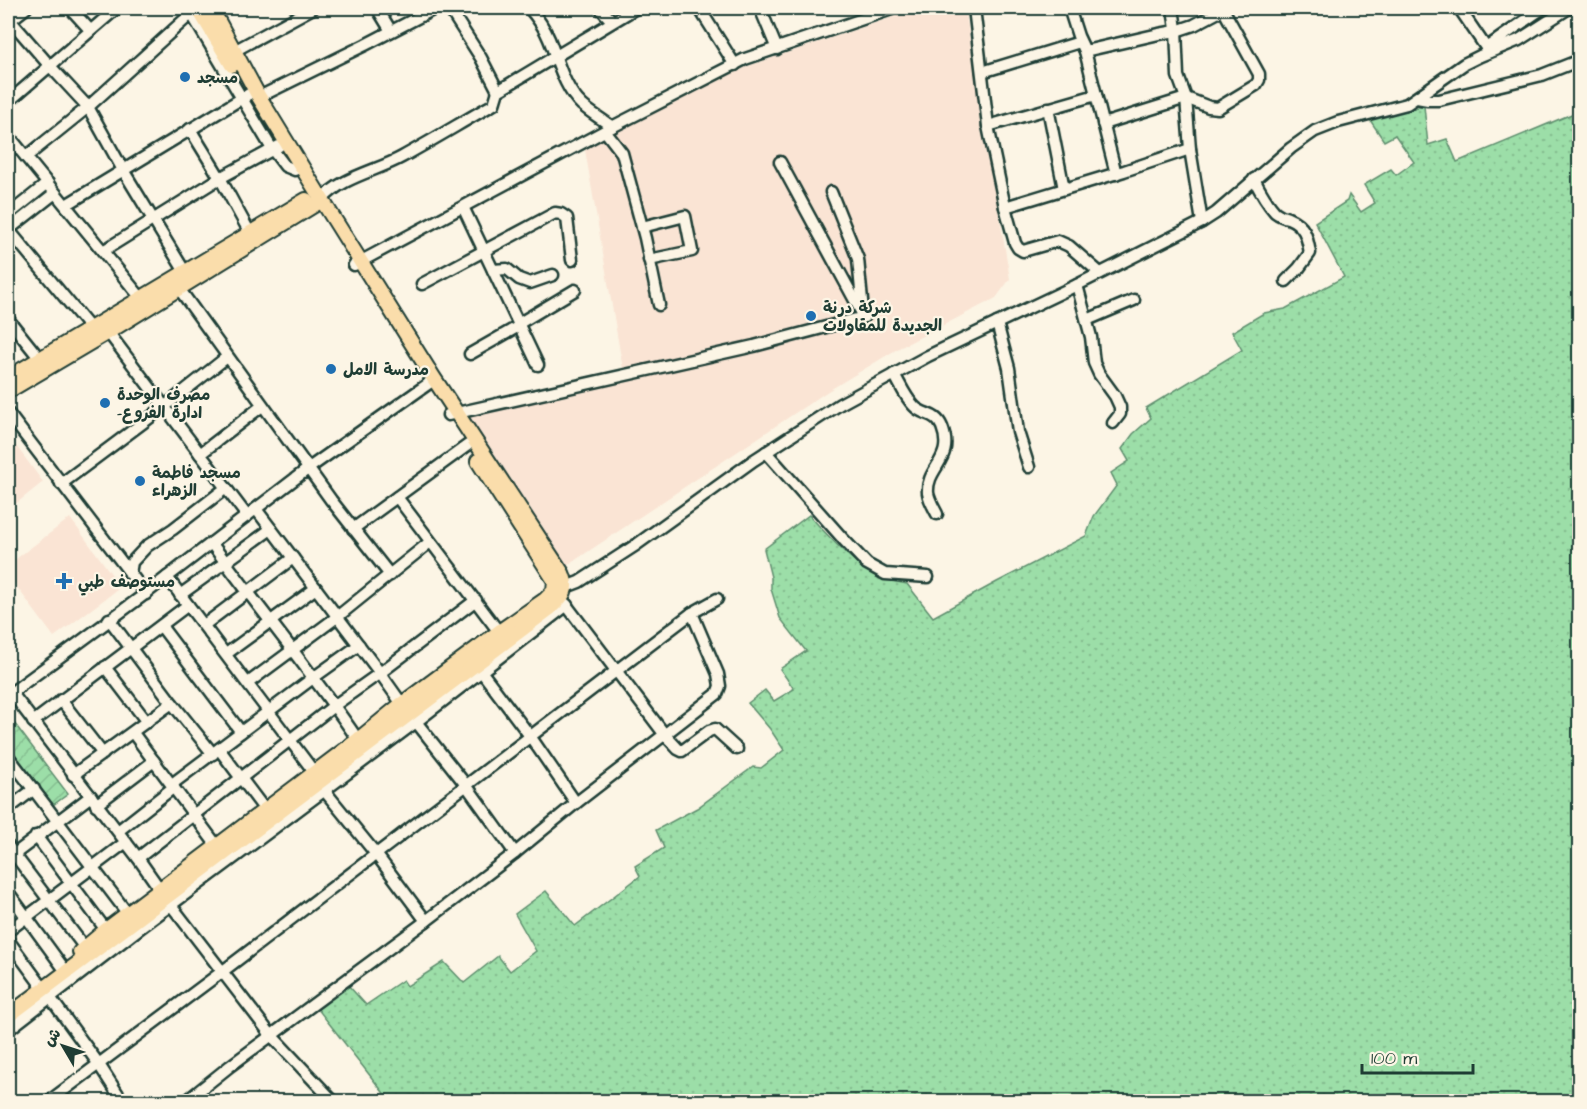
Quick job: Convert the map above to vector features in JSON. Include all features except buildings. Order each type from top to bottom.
[{"type":"main road","points":[[8,1016],[409,713],[478,667],[549,609],[561,593],[566,581],[431,381],[357,263],[319,197],[249,96],[234,51],[198,9]]},
{"type":"main road","points":[[198,9],[249,96],[275,148],[319,197]]},
{"type":"main road","points":[[8,378],[141,298],[176,284],[185,272],[250,233],[319,197]]},
{"type":"main road","points":[[8,391],[108,332],[176,284],[319,197]]},
{"type":"main road","points":[[453,413],[468,445],[561,593]]},
{"type":"main road","points":[[8,1004],[44,989],[62,966],[106,930],[128,914],[165,898],[217,846],[358,740],[409,713],[499,632],[545,600],[561,593]]},
{"type":"street","points":[[26,8],[8,14],[49,65],[88,107],[123,171],[185,272]]},
{"type":"street","points":[[70,8],[90,30]]},
{"type":"street","points":[[8,102],[117,8]]},
{"type":"street","points":[[234,51],[313,8]]},
{"type":"street","points":[[377,8],[391,31]]},
{"type":"street","points":[[66,205],[190,129],[249,96],[365,45],[436,8]]},
{"type":"street","points":[[449,8],[481,58],[498,91]]},
{"type":"street","points":[[529,8],[549,39],[555,57],[578,100],[609,129],[622,153],[642,227],[658,304]]},
{"type":"street","points":[[600,8],[612,21]]},
{"type":"street","points":[[319,197],[373,169],[400,159],[494,104],[498,91],[636,8]]},
{"type":"street","points":[[699,8],[735,65]]},
{"type":"street","points":[[760,8],[777,49]]},
{"type":"street","points":[[357,263],[609,129],[745,60],[895,8]]},
{"type":"street","points":[[974,8],[988,126],[1014,243],[1023,250],[1058,241],[1063,242],[1100,273]]},
{"type":"street","points":[[1070,8],[1096,95],[1116,174]]},
{"type":"street","points":[[1173,8],[1178,76],[1186,98],[1190,149],[1202,222]]},
{"type":"street","points":[[982,72],[1082,47],[1176,31],[1194,25],[1225,8],[1259,74],[1256,85],[1218,108],[1186,98],[1103,124]]},
{"type":"street","points":[[1459,8],[1488,50]]},
{"type":"street","points":[[737,749],[715,729],[682,751],[678,749],[665,735],[561,593],[636,545],[766,452],[840,404],[928,356],[1202,222],[1315,131],[1338,122],[1407,104],[1488,50],[1544,8]]},
{"type":"street","points":[[1488,50],[1519,40],[1569,8]]},
{"type":"street","points":[[26,157],[88,107],[198,9]]},
{"type":"street","points":[[1417,98],[1439,100],[1542,75],[1580,60]]},
{"type":"street","points":[[988,126],[1096,95]]},
{"type":"street","points":[[1048,108],[1064,189]]},
{"type":"street","points":[[190,129],[250,233]]},
{"type":"street","points":[[8,135],[141,298]]},
{"type":"street","points":[[103,251],[220,178],[275,148]]},
{"type":"street","points":[[1005,207],[1190,149]]},
{"type":"street","points":[[780,162],[864,317]]},
{"type":"street","points":[[1254,179],[1262,195],[1277,214],[1303,227],[1308,237],[1310,253],[1286,281]]},
{"type":"street","points":[[8,215],[48,183]]},
{"type":"street","points":[[831,192],[858,259],[864,317]]},
{"type":"street","points":[[55,193],[8,230],[90,328]]},
{"type":"street","points":[[462,207],[538,365]]},
{"type":"street","points":[[422,284],[555,213],[567,218],[572,260]]},
{"type":"street","points":[[642,227],[685,216],[692,251],[649,260]]},
{"type":"street","points":[[493,270],[507,269],[519,279],[530,283],[553,275]]},
{"type":"street","points":[[176,284],[262,406],[390,575]]},
{"type":"street","points":[[1077,285],[1091,337],[1094,363],[1120,407],[1120,414],[1113,423]]},
{"type":"street","points":[[471,354],[575,290]]},
{"type":"street","points":[[1087,320],[1134,300]]},
{"type":"street","points":[[453,413],[754,346],[864,317]]},
{"type":"street","points":[[8,319],[40,359]]},
{"type":"street","points":[[997,323],[1009,368],[1018,432],[1029,467]]},
{"type":"street","points":[[108,332],[226,488],[271,529],[515,853]]},
{"type":"street","points":[[61,484],[227,357]]},
{"type":"street","points":[[894,374],[911,403],[921,411],[932,414],[943,429],[945,453],[929,483],[928,490],[937,514]]},
{"type":"street","points":[[334,1101],[271,1035],[165,898],[118,831],[9,694],[146,594],[309,468],[431,381]]},
{"type":"street","points":[[200,454],[262,406]]},
{"type":"street","points":[[8,413],[146,594]]},
{"type":"street","points":[[353,529],[468,445]]},
{"type":"street","points":[[766,452],[867,564],[885,574],[928,577]]},
{"type":"street","points":[[130,573],[132,562],[147,546],[226,488]]},
{"type":"street","points":[[397,497],[499,632]]},
{"type":"street","points":[[180,595],[271,529]]},
{"type":"street","points":[[248,683],[337,617],[430,542]]},
{"type":"street","points":[[212,544],[335,705],[358,740]]},
{"type":"street","points":[[204,625],[293,558]]},
{"type":"street","points":[[167,577],[314,772]]},
{"type":"street","points":[[226,654],[316,588]]},
{"type":"street","points":[[48,1101],[692,613],[717,599]]},
{"type":"street","points":[[138,858],[335,705],[476,600]]},
{"type":"street","points":[[33,722],[188,605]]},
{"type":"street","points":[[185,1101],[515,853],[717,694],[720,686],[718,674],[692,613]]},
{"type":"street","points":[[110,620],[172,703],[241,778],[265,810]]},
{"type":"street","points":[[161,626],[241,732]]},
{"type":"street","points":[[118,831],[216,751],[359,645]]},
{"type":"street","points":[[105,667],[147,722]]},
{"type":"street","points":[[478,667],[530,736],[576,803]]},
{"type":"street","points":[[61,700],[103,754]]},
{"type":"street","points":[[73,775],[172,703]]},
{"type":"street","points":[[165,898],[324,790],[409,713]]},
{"type":"street","points":[[133,733],[217,846]]},
{"type":"street","points":[[8,756],[12,771],[34,789],[128,914]]},
{"type":"street","points":[[85,948],[49,900],[9,853],[154,761]]},
{"type":"street","points":[[8,809],[34,789]]},
{"type":"street","points":[[324,790],[426,921]]},
{"type":"street","points":[[36,836],[106,930]]},
{"type":"street","points":[[8,931],[126,842]]},
{"type":"street","points":[[8,892],[62,966]]},
{"type":"street","points":[[8,940],[123,1101]]},
{"type":"street","points":[[8,1030],[44,989]]},
{"type":"shaded area","points":[[919,8],[965,8],[1010,279],[996,298],[899,348],[828,391],[565,567],[458,411],[624,375],[584,144],[751,65]]},
{"type":"shaded area","points":[[8,435],[43,482],[8,510]]},
{"type":"shaded area","name":"مستوصف طبي","points":[[70,518],[121,587],[54,637],[8,575],[8,565]]},
{"type":"green space","points":[[1424,106],[1428,145],[1447,139],[1457,162],[1579,111],[1579,1101],[380,1101],[386,1096],[317,1008],[348,985],[366,1005],[403,980],[407,986],[444,962],[464,983],[498,956],[510,971],[536,951],[515,914],[546,891],[575,926],[640,876],[635,866],[664,848],[656,830],[697,808],[753,767],[761,768],[784,750],[748,703],[765,690],[774,701],[794,689],[780,669],[806,651],[780,618],[771,589],[771,577],[764,549],[809,515],[841,549],[864,567],[877,575],[907,584],[933,617],[1086,536],[1094,516],[1117,485],[1111,473],[1129,461],[1122,449],[1133,434],[1151,418],[1146,408],[1242,350],[1232,332],[1264,313],[1285,309],[1344,277],[1315,222],[1347,201],[1349,195],[1361,212],[1375,203],[1364,185],[1391,169],[1396,175],[1414,162],[1395,135],[1384,141],[1368,117]]},
{"type":"green space","points":[[8,715],[68,794],[53,805],[8,745]]},
{"type":"place","name":"مسجد","points":[[185,77]]},
{"type":"place","name":"شركة درنة الجديدة للمقاولات","points":[[811,316]]},
{"type":"place","name":"مدرسة الامل","points":[[331,369]]},
{"type":"place","name":"مصرف الوحدة -ادارة الفروع","points":[[105,403]]},
{"type":"place","name":"مسجد فاطمة الزهراء","points":[[140,481]]},
{"type":"place","name":"مستوصف طبي","points":[[64,581]]}]
